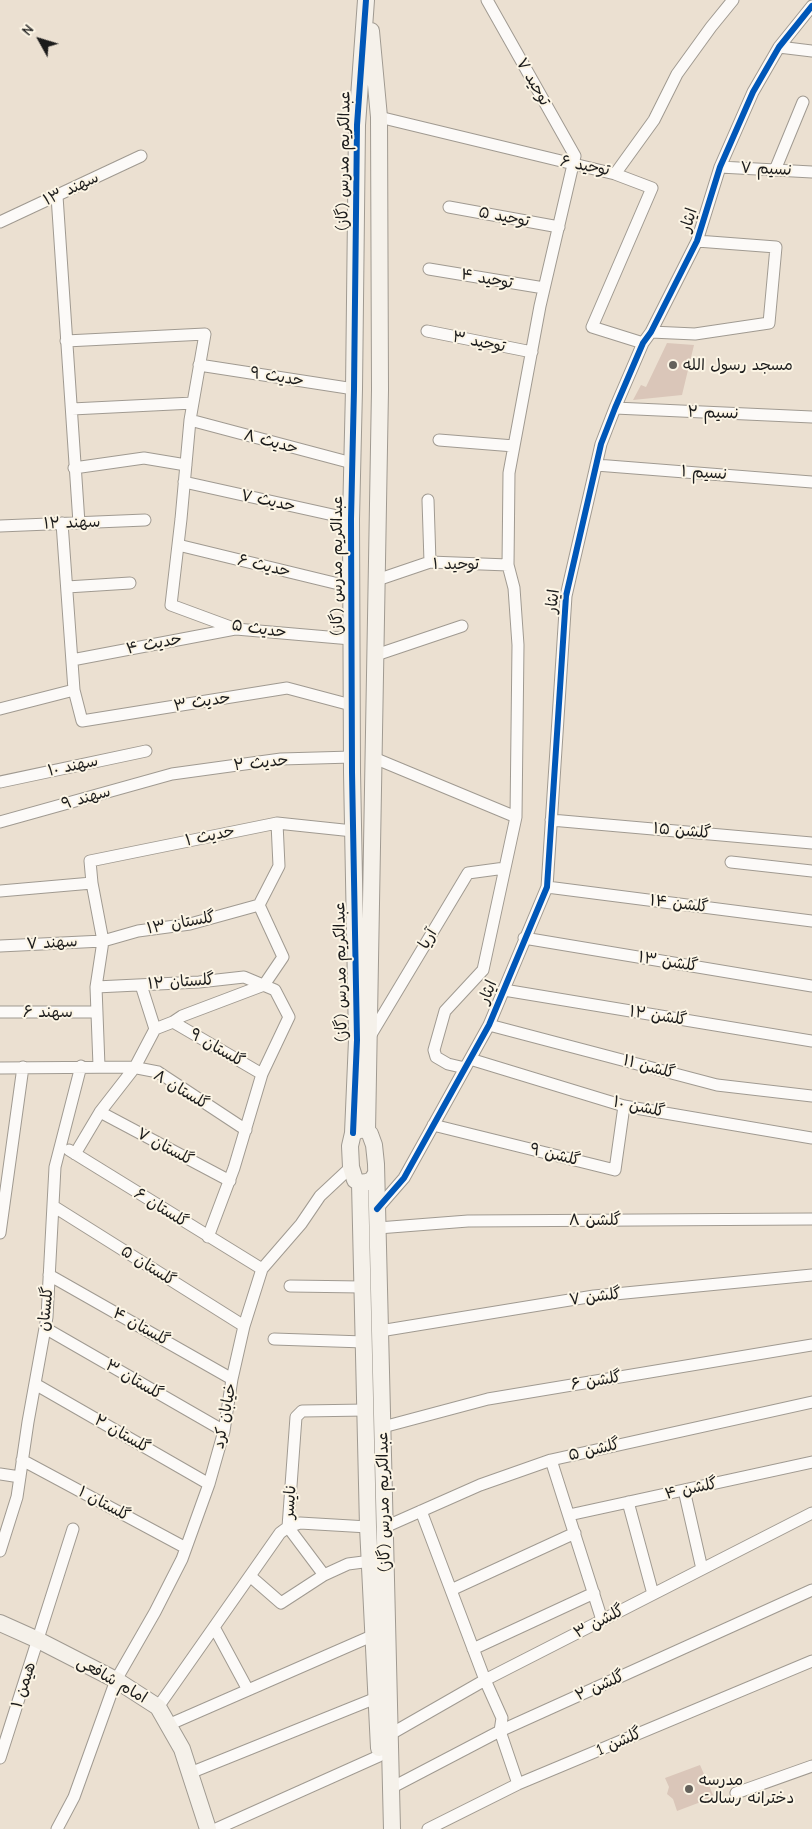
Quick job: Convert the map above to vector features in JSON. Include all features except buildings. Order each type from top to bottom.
[{"type":"street","name":"عبدالکریم مدرس (گاز)","points":[[360,1132],[369,1038],[380,390],[379,117],[367,0]]},
{"type":"street","name":"عبدالکریم مدرس (گاز)","points":[[367,0],[357,125],[351,519],[351,705],[360,1132],[374,1145],[378,1209],[383,1427],[376,1527],[371,1561],[376,1698],[391,1788],[392,1829]]},
{"type":"street","name":"توحید ۷","points":[[487,0],[576,156],[574,164]]},
{"type":"street","name":"توحید ۶","points":[[379,117],[615,174],[654,120],[677,74],[711,27],[734,0]]},
{"type":"street","name":"ایثار","points":[[378,1209],[404,1178],[488,1025],[547,888],[566,596],[601,444],[614,408],[643,343],[697,241],[720,167],[753,92],[779,47],[812,6]]},
{"type":"street","points":[[779,47],[812,51]]},
{"type":"street","points":[[775,170],[803,102]]},
{"type":"street","name":"سهند ۱۳","points":[[0,222],[141,156]]},
{"type":"street","points":[[505,868],[516,818],[518,645],[514,588],[508,564],[509,472],[544,288],[574,164]]},
{"type":"street","name":"نسیم ۷","points":[[720,167],[812,172]]},
{"type":"street","points":[[615,174],[652,188],[592,327],[643,343]]},
{"type":"street","points":[[57,196],[78,523]]},
{"type":"street","name":"توحید ۵","points":[[449,207],[559,227]]},
{"type":"street","points":[[650,332],[696,334],[769,323],[776,247],[697,241]]},
{"type":"street","name":"توحید ۴","points":[[429,269],[544,288]]},
{"type":"street","name":"توحید ۳","points":[[426,332],[532,352]]},
{"type":"street","points":[[66,341],[205,334],[190,420],[178,545]]},
{"type":"street","name":"حدیث ۹","points":[[199,365],[354,389]]},
{"type":"street","points":[[72,409],[193,403]]},
{"type":"street","name":"نسیم ۲","points":[[614,408],[812,417]]},
{"type":"street","name":"حدیث ۸","points":[[190,420],[352,463]]},
{"type":"street","points":[[439,440],[514,446]]},
{"type":"street","points":[[74,468],[144,458],[186,465]]},
{"type":"street","name":"نسیم ۱","points":[[596,465],[812,482]]},
{"type":"street","name":"حدیث ۷","points":[[184,482],[351,519]]},
{"type":"street","points":[[428,500],[430,562]]},
{"type":"street","name":"سهند ۱۲","points":[[0,526],[145,520]]},
{"type":"street","points":[[0,709],[74,690],[62,523]]},
{"type":"street","name":"حدیث ۶","points":[[178,545],[351,586]]},
{"type":"street","name":"حدیث ۵","points":[[178,545],[171,605],[236,629],[351,639]]},
{"type":"street","name":"توحید ۱","points":[[377,580],[430,562],[508,564]]},
{"type":"street","points":[[66,587],[130,584]]},
{"type":"street","points":[[376,655],[462,626]]},
{"type":"street","name":"حدیث ۴","points":[[72,660],[236,629]]},
{"type":"street","name":"حدیث ۳","points":[[74,690],[82,721],[287,688],[351,705]]},
{"type":"street","name":"سهند ۱۰","points":[[0,782],[146,751]]},
{"type":"street","points":[[352,757],[374,758],[516,818]]},
{"type":"street","name":"حدیث ۲","points":[[172,774],[281,759],[352,757]]},
{"type":"street","name":"سهند ۹","points":[[0,822],[172,774]]},
{"type":"street","name":"گلشن ۱۵","points":[[551,820],[812,843]]},
{"type":"street","points":[[76,1154],[100,1112],[135,1067],[155,1029],[173,1022],[182,1016],[264,985],[283,957],[259,906],[279,866],[277,823]]},
{"type":"street","name":"حدیث ۱","points":[[92,883],[90,861],[277,823],[353,831]]},
{"type":"street","points":[[731,862],[812,871]]},
{"type":"street","name":"آریا","points":[[369,1038],[468,873],[505,868]]},
{"type":"street","name":"گلشن ۱۰","points":[[505,868],[483,970],[445,1010],[434,1050],[436,1057],[448,1064],[467,1064],[624,1106],[812,1138]]},
{"type":"street","points":[[0,891],[92,883],[103,940],[96,987],[99,1066]]},
{"type":"street","name":"گلشن ۱۴","points":[[547,888],[812,922]]},
{"type":"street","name":"گلستان ۱۳","points":[[103,940],[138,931],[190,924],[259,906]]},
{"type":"street","name":"گلشن ۱۳","points":[[524,938],[812,986]]},
{"type":"street","name":"سهند ۷","points":[[0,946],[103,940]]},
{"type":"street","name":"گلستان ۱۲","points":[[96,987],[199,982],[244,977],[264,985]]},
{"type":"street","points":[[142,985],[155,1029]]},
{"type":"street","points":[[208,1237],[230,1181],[262,1074],[290,1017],[274,990],[264,985]]},
{"type":"street","name":"گلشن ۱۲","points":[[504,990],[812,1041]]},
{"type":"street","name":"سهند ۶","points":[[0,1012],[97,1012]]},
{"type":"street","name":"گلستان ۹","points":[[173,1022],[262,1074]]},
{"type":"street","name":"گلشن ۱۱","points":[[488,1025],[717,1085],[812,1096]]},
{"type":"street","name":"گلستان","points":[[0,1550],[17,1497],[45,1328],[56,1167],[81,1066]]},
{"type":"street","name":"گلستان ۸","points":[[0,1068],[99,1066],[135,1067],[158,1072],[246,1130]]},
{"type":"street","points":[[0,1233],[23,1067]]},
{"type":"street","name":"گلشن ۹","points":[[433,1125],[615,1170],[624,1106]]},
{"type":"street","name":"گلستان ۷","points":[[100,1112],[230,1181]]},
{"type":"street","points":[[360,1132],[350,1146],[351,1167],[355,1180],[360,1183],[372,1180],[375,1175]]},
{"type":"street","name":"گلستان ۶","points":[[61,1145],[262,1269]]},
{"type":"street","name":"خیابان کرد","points":[[57,1829],[74,1797],[116,1680],[155,1612],[186,1548],[210,1484],[224,1432],[232,1379],[244,1326],[262,1269],[301,1224],[320,1196],[351,1167]]},
{"type":"street","name":"عبدالکریم مدرس (گاز)","points":[[360,1183],[366,1410],[376,1527],[389,1735],[385,1755],[380,1829]]},
{"type":"street","name":"گلستان ۵","points":[[53,1206],[244,1326]]},
{"type":"street","name":"گلشن ۸","points":[[378,1228],[468,1221],[812,1219]]},
{"type":"street","name":"گلستان ۴","points":[[49,1275],[232,1379]]},
{"type":"street","name":"گلشن ۷","points":[[380,1331],[594,1296],[812,1275]]},
{"type":"street","points":[[290,1286],[362,1287]]},
{"type":"street","name":"گلستان ۳","points":[[45,1328],[224,1432]]},
{"type":"street","points":[[274,1340],[364,1342]]},
{"type":"street","name":"گلشن ۶","points":[[383,1427],[488,1399],[812,1345]]},
{"type":"street","name":"گلستان ۲","points":[[35,1384],[210,1484]]},
{"type":"street","name":"گلشن ۵","points":[[376,1527],[421,1511],[480,1485],[552,1460],[812,1402]]},
{"type":"street","name":"نایسر","points":[[324,1575],[288,1527],[296,1417],[302,1411],[366,1410]]},
{"type":"street","name":"گلستان ۱","points":[[22,1460],[186,1548]]},
{"type":"street","points":[[552,1460],[602,1620]]},
{"type":"street","name":"گلشن ۴","points":[[570,1515],[812,1462]]},
{"type":"street","points":[[0,1474],[20,1477]]},
{"type":"street","points":[[684,1490],[702,1569]]},
{"type":"street","points":[[628,1502],[653,1594]]},
{"type":"street","points":[[421,1511],[485,1680],[502,1718],[500,1731],[518,1784]]},
{"type":"street","name":"گلشن ۳","points":[[389,1735],[485,1680],[812,1513]]},
{"type":"street","points":[[158,1707],[280,1532],[300,1523],[376,1527]]},
{"type":"street","name":"هیمن ۱","points":[[0,1758],[73,1529]]},
{"type":"street","points":[[451,1590],[575,1533]]},
{"type":"street","points":[[250,1576],[281,1603],[324,1575],[348,1564],[371,1561]]},
{"type":"street","name":"گلشن ۲","points":[[391,1788],[500,1731],[812,1590]]},
{"type":"street","points":[[473,1649],[594,1593]]},
{"type":"street","name":"امام شافعی","points":[[0,1623],[38,1640],[116,1680],[158,1707],[182,1749],[208,1829]]},
{"type":"street","points":[[214,1627],[248,1690]]},
{"type":"street","points":[[168,1725],[374,1635]]},
{"type":"street","name":"گلشن 1","points":[[428,1829],[518,1784],[812,1661]]},
{"type":"street","points":[[190,1773],[376,1698]]},
{"type":"street","points":[[216,1829],[385,1755]]},
{"type":"street","points":[[736,1793],[812,1766]]},
{"type":"cycle path","points":[[353,1133],[357,1040],[352,772],[351,519],[357,125],[366,0]]},
{"type":"cycle path","points":[[377,1209],[404,1178],[489,1025],[547,887],[566,596],[601,444],[643,343],[651,332],[697,241],[720,167],[753,92],[779,47],[812,6]]},
{"type":"place","name":"مسجد رسول الله","points":[[673,365]]},
{"type":"place","name":"مدرسه دخترانه رسالت","points":[[689,1789]]}]
